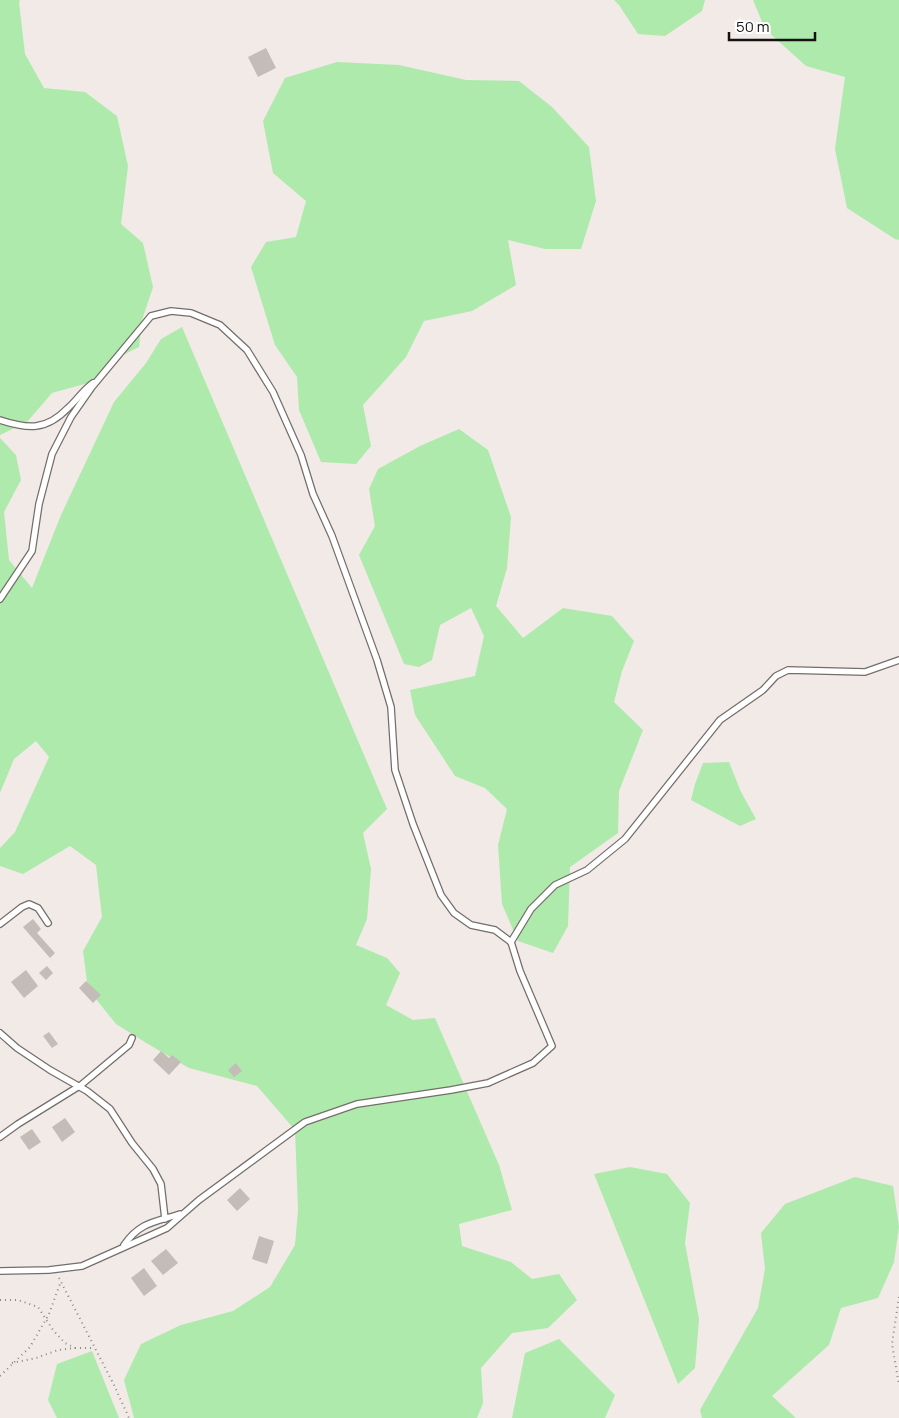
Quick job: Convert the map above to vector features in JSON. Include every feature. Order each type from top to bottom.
[{"type":"lane","points":[[0,599],[32,551],[40,504],[52,454],[71,417],[98,378],[151,316],[171,311],[191,313],[220,325],[247,350],[274,392],[289,424],[313,494],[332,536],[358,605],[391,707],[395,770],[413,824],[441,895],[454,913],[471,925],[495,930],[511,942],[520,971],[552,1046],[533,1063],[488,1083],[357,1104],[305,1122],[207,1194],[167,1228],[123,1246],[82,1266],[0,1271]]},
{"type":"lane","points":[[0,420],[29,428],[50,422],[68,408],[86,387],[98,378]]},
{"type":"lane","points":[[511,942],[531,909],[555,884],[587,870],[625,839],[720,720],[763,690],[776,676],[788,670],[865,672],[899,660]]},
{"type":"lane","points":[[0,924],[22,907],[29,904],[38,908],[48,923]]},
{"type":"lane","points":[[0,1033],[18,1048],[87,1091],[110,1109],[132,1143],[153,1168],[161,1184],[165,1219]]},
{"type":"lane","points":[[0,1137],[78,1087],[129,1045],[132,1038]]},
{"type":"lane","points":[[123,1246],[132,1234],[144,1225],[184,1213]]},
{"type":"path","points":[[55,1269],[129,1418]]},
{"type":"path","points":[[0,1376],[30,1346],[46,1320],[61,1281]]},
{"type":"path","points":[[899,1297],[892,1344],[899,1385]]},
{"type":"path","points":[[0,1300],[18,1300],[38,1307],[53,1330],[66,1343],[75,1348]]},
{"type":"path","points":[[12,1363],[36,1358],[58,1350],[95,1348]]},
{"type":"green space","points":[[0,0],[20,0],[25,54],[44,88],[85,92],[117,116],[128,166],[121,224],[143,243],[153,287],[142,320],[139,347],[121,356],[88,383],[52,393],[27,422],[0,435]]},
{"type":"green space","points":[[614,0],[705,0],[702,11],[665,36],[638,34]]},
{"type":"green space","points":[[753,0],[899,0],[899,240],[847,208],[835,149],[845,77],[806,66],[765,29]]},
{"type":"green space","points":[[337,62],[399,65],[466,80],[519,81],[552,107],[589,147],[596,201],[581,249],[545,249],[508,240],[516,285],[472,311],[424,321],[406,357],[363,405],[371,446],[356,464],[321,462],[299,410],[297,377],[275,345],[251,267],[266,242],[296,237],[306,201],[273,173],[263,121],[285,78]]},
{"type":"green space","points":[[182,327],[387,809],[363,833],[371,869],[367,919],[356,945],[387,958],[400,973],[386,1005],[413,1020],[435,1018],[499,1165],[512,1210],[459,1224],[462,1246],[511,1262],[532,1279],[559,1274],[577,1300],[548,1328],[512,1333],[481,1368],[483,1403],[477,1418],[134,1418],[124,1380],[141,1344],[181,1325],[233,1311],[270,1287],[295,1245],[298,1210],[295,1130],[257,1086],[189,1068],[116,1024],[88,989],[83,951],[102,917],[96,865],[70,846],[23,874],[0,866],[0,848],[15,832],[49,757],[36,741],[14,759],[0,793],[0,438],[16,455],[21,480],[4,512],[9,560],[32,588],[61,515],[114,402],[146,363],[161,339]]},
{"type":"green space","points":[[459,429],[488,450],[511,517],[507,568],[496,606],[523,638],[563,608],[612,616],[634,641],[622,671],[614,702],[643,730],[619,791],[618,833],[570,867],[568,926],[553,953],[518,941],[502,904],[498,845],[507,809],[485,788],[455,776],[415,715],[410,690],[475,676],[484,636],[471,608],[440,625],[432,660],[419,667],[404,664],[359,555],[375,526],[369,489],[378,469],[420,446]]},
{"type":"green space","points":[[729,762],[741,792],[756,819],[740,826],[691,800],[703,763]]},
{"type":"green space","points":[[630,1167],[667,1174],[690,1203],[685,1243],[699,1319],[695,1368],[678,1384],[594,1174]]},
{"type":"green space","points":[[855,1177],[893,1186],[899,1227],[894,1262],[878,1298],[841,1308],[829,1345],[772,1396],[796,1418],[702,1418],[700,1410],[758,1308],[765,1269],[761,1233],[785,1204]]},
{"type":"green space","points":[[559,1339],[615,1395],[605,1418],[512,1418],[525,1353]]},
{"type":"green space","points":[[92,1351],[119,1418],[57,1418],[48,1400],[57,1364]]},
{"type":"building","points":[[266,48],[276,68],[258,77],[248,57]]},
{"type":"building","points":[[33,919],[41,929],[37,933],[55,953],[50,958],[23,927]]},
{"type":"building","points":[[47,966],[53,973],[46,980],[39,973]]},
{"type":"building","points":[[26,970],[38,986],[24,998],[11,982]]},
{"type":"building","points":[[86,981],[101,995],[93,1003],[79,988]]},
{"type":"building","points":[[49,1032],[58,1044],[52,1048],[43,1036]]},
{"type":"building","points":[[161,1051],[169,1058],[172,1055],[181,1062],[169,1075],[153,1060]]},
{"type":"building","points":[[236,1063],[242,1071],[234,1077],[228,1070]]},
{"type":"building","points":[[65,1118],[75,1132],[62,1142],[52,1127]]},
{"type":"building","points":[[32,1129],[41,1142],[29,1150],[20,1137]]},
{"type":"building","points":[[240,1188],[250,1199],[237,1211],[227,1200]]},
{"type":"building","points":[[259,1236],[274,1241],[267,1264],[252,1259]]},
{"type":"building","points":[[166,1249],[178,1263],[163,1275],[151,1261]]},
{"type":"building","points":[[144,1268],[157,1286],[144,1296],[131,1278]]}]
